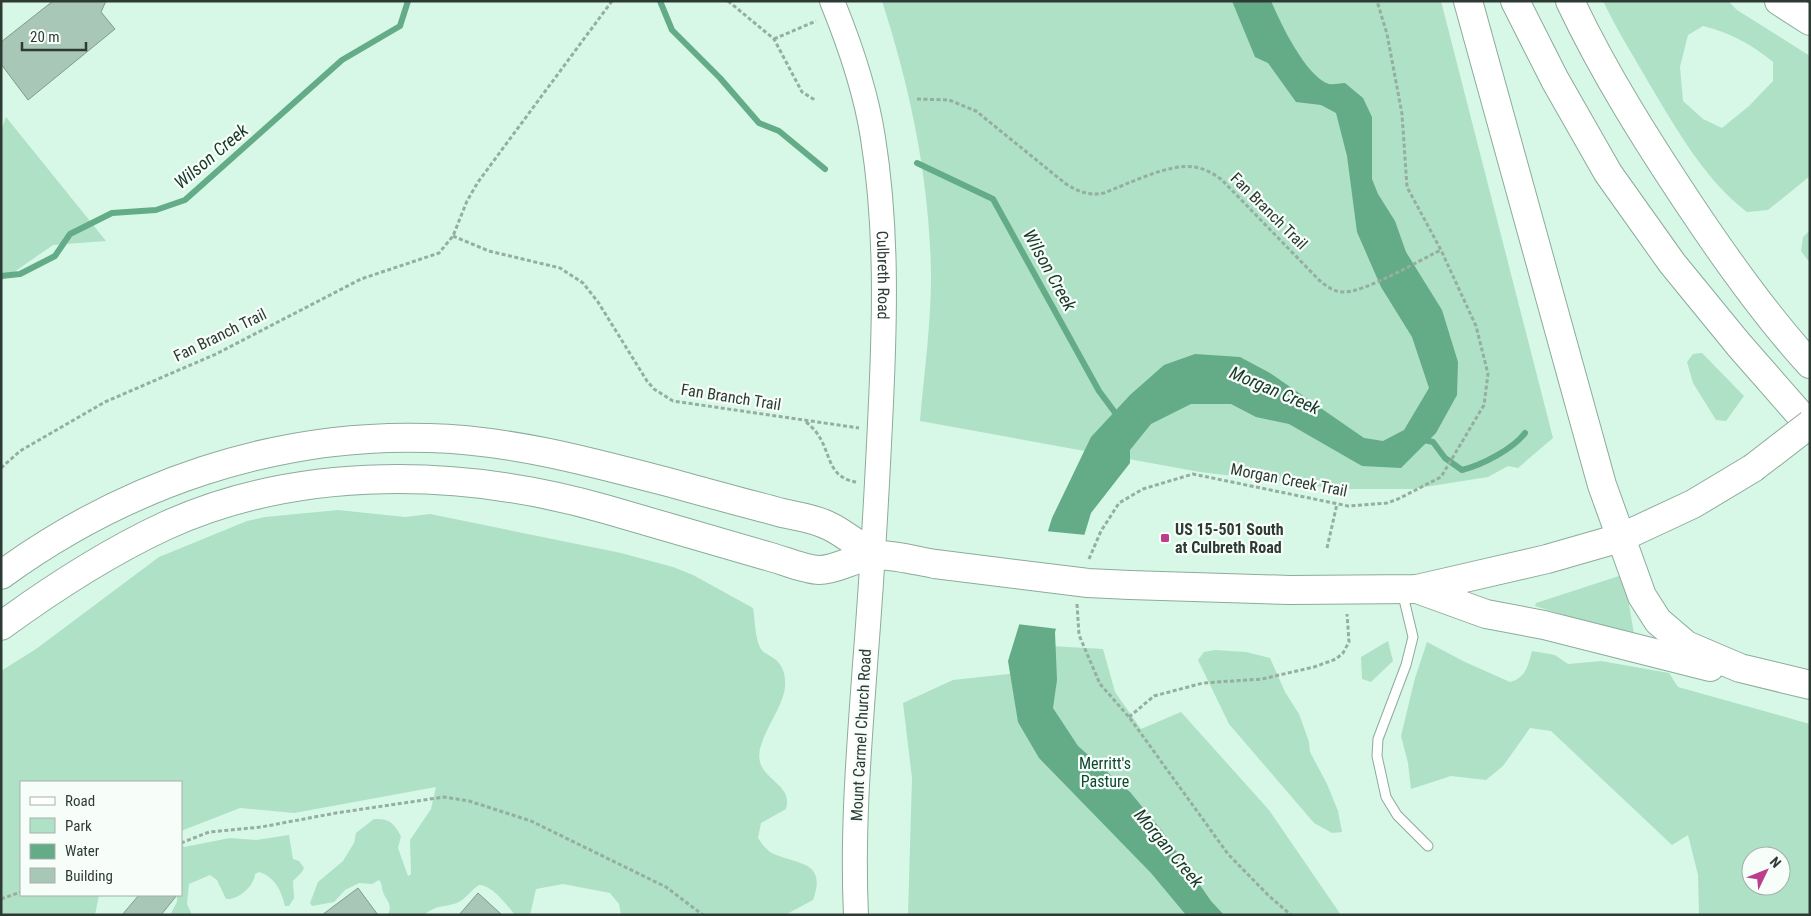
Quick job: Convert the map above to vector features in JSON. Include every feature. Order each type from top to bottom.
[{"type":"highway","points":[[1468,1],[1602,485],[1642,596],[1658,621],[1686,644],[1740,668],[1810,685]]},
{"type":"highway","points":[[1,626],[43,595],[106,556],[167,525],[231,502],[293,488],[355,481],[423,479],[503,487],[550,496],[818,570],[873,555],[1052,580],[1221,589],[1410,590],[1547,559],[1620,538],[1693,504],[1753,468],[1810,425],[1739,345],[1672,263],[1608,172],[1554,80],[1515,1]]},
{"type":"highway","points":[[1570,1],[1584,31],[1647,141],[1728,262],[1810,364]]},
{"type":"highway","points":[[1779,1],[1810,21]]},
{"type":"highway","points":[[1,575],[70,530],[119,503],[176,479],[237,459],[300,446],[369,438],[431,438],[508,447],[607,466],[826,524],[873,555]]},
{"type":"highway","points":[[1410,590],[1486,614],[1544,625],[1710,667],[1740,668]]},
{"type":"street","name":"Culbreth Road","points":[[832,1],[843,28],[869,116],[879,178],[882,232],[883,342],[873,555]]},
{"type":"street","name":"Mount Carmel Church Road","points":[[856,915],[856,810],[873,555]]},
{"type":"lane","points":[[1410,590],[1413,637],[1406,665],[1378,739],[1377,756],[1386,796],[1398,815],[1428,846]]},
{"type":"path","name":"Fan Branch Trail","points":[[1,468],[20,451],[105,402],[216,354],[361,279],[440,253],[453,236],[467,201],[478,182],[612,1]]},
{"type":"path","points":[[728,1],[774,39],[802,92],[815,100]]},
{"type":"path","name":"Morgan Creek Trail","points":[[1086,567],[1101,532],[1119,503],[1143,489],[1174,478],[1193,474],[1337,504],[1357,506],[1387,503],[1398,499],[1441,477],[1484,405],[1488,390],[1486,362],[1470,308],[1407,187],[1402,114],[1387,34],[1377,1]]},
{"type":"path","points":[[774,39],[816,22]]},
{"type":"path","name":"Fan Branch Trail","points":[[917,99],[949,100],[976,110],[1066,184],[1082,193],[1095,195],[1104,193],[1174,168],[1194,167],[1204,170],[1222,180],[1329,288],[1344,292],[1363,287],[1441,250]]},
{"type":"path","name":"Fan Branch Trail","points":[[453,236],[489,251],[560,268],[583,283],[598,302],[647,381],[654,389],[673,401],[880,430]]},
{"type":"path","points":[[806,421],[822,439],[834,470],[844,480]]},
{"type":"path","points":[[1328,548],[1337,504]]},
{"type":"path","points":[[1129,717],[1154,696],[1203,682],[1262,679],[1314,667],[1336,658],[1343,653],[1349,642],[1346,590]]},
{"type":"path","points":[[1079,595],[1078,623],[1086,654],[1100,684],[1129,717],[1228,854],[1290,915]]},
{"type":"path","points":[[182,843],[209,832],[260,827],[346,811],[444,797],[469,801],[532,821],[666,887],[703,915]]},
{"type":"path","points":[[1,899],[20,892]]},
{"type":"green space","points":[[882,1],[1441,1],[1553,438],[1518,468],[1508,466],[1488,477],[1412,489],[1338,489],[1200,472],[920,421],[931,295],[927,206],[923,172],[910,103]]},
{"type":"green space","points":[[1603,1],[1728,1],[1737,10],[1810,56],[1810,176],[1768,210],[1747,212],[1718,185],[1693,153],[1650,85]],"holes":[[[1703,26],[1740,40],[1773,62],[1773,81],[1749,106],[1722,128],[1703,119],[1683,101],[1680,67],[1688,35]]]},
{"type":"green space","points":[[6,117],[106,241],[53,245],[1,281],[1,131]]},
{"type":"green space","points":[[1810,230],[1810,263],[1801,251],[1803,237]]},
{"type":"green space","points":[[1702,353],[1744,396],[1726,421],[1716,420],[1693,383],[1687,362],[1693,354]]},
{"type":"green space","points":[[338,510],[405,517],[430,514],[621,553],[673,567],[693,575],[753,608],[759,645],[763,651],[778,661],[784,673],[785,682],[783,696],[761,745],[759,754],[763,769],[786,795],[786,809],[761,823],[758,838],[772,853],[808,866],[813,871],[816,878],[816,887],[813,900],[785,915],[621,915],[619,904],[610,893],[563,884],[536,889],[530,915],[515,915],[494,892],[489,888],[479,885],[457,903],[436,908],[424,915],[388,915],[389,905],[379,880],[372,884],[359,883],[345,890],[334,902],[312,906],[310,903],[318,882],[343,861],[354,843],[356,833],[374,819],[384,819],[396,828],[401,836],[398,848],[408,876],[411,874],[410,840],[431,809],[436,787],[294,813],[240,808],[182,831],[182,781],[20,781],[20,896],[99,896],[95,915],[1,915],[1,671],[36,649],[159,557],[247,521],[265,517]]},
{"type":"green space","points":[[1619,576],[1625,581],[1634,634],[1629,635],[1535,606],[1536,603]]},
{"type":"green space","points":[[1388,641],[1393,661],[1371,682],[1362,679],[1361,657]]},
{"type":"green space","points":[[1427,642],[1465,662],[1510,682],[1523,674],[1528,666],[1532,651],[1555,655],[1568,664],[1601,661],[1669,673],[1678,687],[1810,724],[1810,915],[1699,915],[1698,875],[1688,835],[1672,845],[1551,731],[1530,728],[1503,766],[1486,780],[1451,776],[1411,789],[1408,763],[1401,736],[1415,678]]},
{"type":"green space","name":"Merritt's Pasture","points":[[1014,644],[1103,649],[1115,692],[1141,729],[1181,712],[1269,810],[1341,915],[908,915],[912,778],[903,703],[953,680],[1018,673]]},
{"type":"green space","points":[[1215,650],[1246,652],[1270,658],[1285,692],[1299,714],[1309,742],[1310,752],[1327,784],[1338,811],[1342,832],[1332,833],[1314,823],[1229,724],[1198,660],[1204,652]]},
{"type":"green space","points":[[289,835],[293,859],[299,861],[304,868],[293,881],[294,898],[289,906],[285,906],[282,895],[276,885],[265,874],[259,872],[255,874],[249,887],[241,895],[231,899],[226,899],[217,880],[210,875],[189,884],[187,904],[192,915],[170,915],[177,902],[177,896],[182,896],[182,844],[184,847],[230,838],[256,840]]},
{"type":"water","name":"Morgan Creek","points":[[1232,1],[1271,1],[1295,48],[1311,71],[1329,84],[1345,83],[1363,98],[1372,117],[1372,179],[1378,194],[1395,221],[1406,252],[1442,310],[1458,362],[1457,395],[1436,433],[1401,468],[1362,466],[1289,424],[1256,417],[1231,404],[1191,404],[1151,424],[1130,450],[1130,463],[1091,513],[1055,632],[1057,680],[1053,708],[1078,746],[1130,792],[1163,832],[1211,901],[1224,915],[1186,915],[1151,873],[1039,758],[1018,722],[1008,661],[1052,518],[1091,437],[1130,395],[1164,365],[1195,354],[1240,357],[1270,373],[1364,438],[1383,441],[1404,430],[1429,388],[1412,337],[1381,287],[1357,232],[1347,156],[1336,113],[1321,105],[1296,102],[1268,63],[1255,57]]},
{"type":"pier","points":[[1045,531],[1086,535],[1058,629],[1017,624]]},
{"type":"building","points":[[53,1],[106,1],[101,12],[115,29],[28,100],[1,64],[1,42]]},
{"type":"building","points":[[358,888],[378,915],[322,915]]},
{"type":"building","points":[[478,893],[502,915],[459,915]]},
{"type":"building","points":[[138,896],[176,896],[161,915],[122,915]]},
{"type":"waterway","name":"Wilson Creek","points":[[1,276],[20,274],[55,256],[70,234],[112,213],[156,210],[185,200],[342,60],[400,26],[408,1]]},
{"type":"waterway","name":"Wilson Creek","points":[[660,1],[672,30],[720,78],[759,123],[779,131],[825,169]]},
{"type":"waterway","name":"Wilson Creek","points":[[917,163],[993,199],[1099,391],[1119,418]]},
{"type":"waterway","points":[[1420,439],[1433,442],[1445,458],[1462,470],[1496,456],[1513,445],[1525,433]]},
{"type":"place","name":"US 15-501 South at Culbreth Road","points":[[1165,538]]}]
